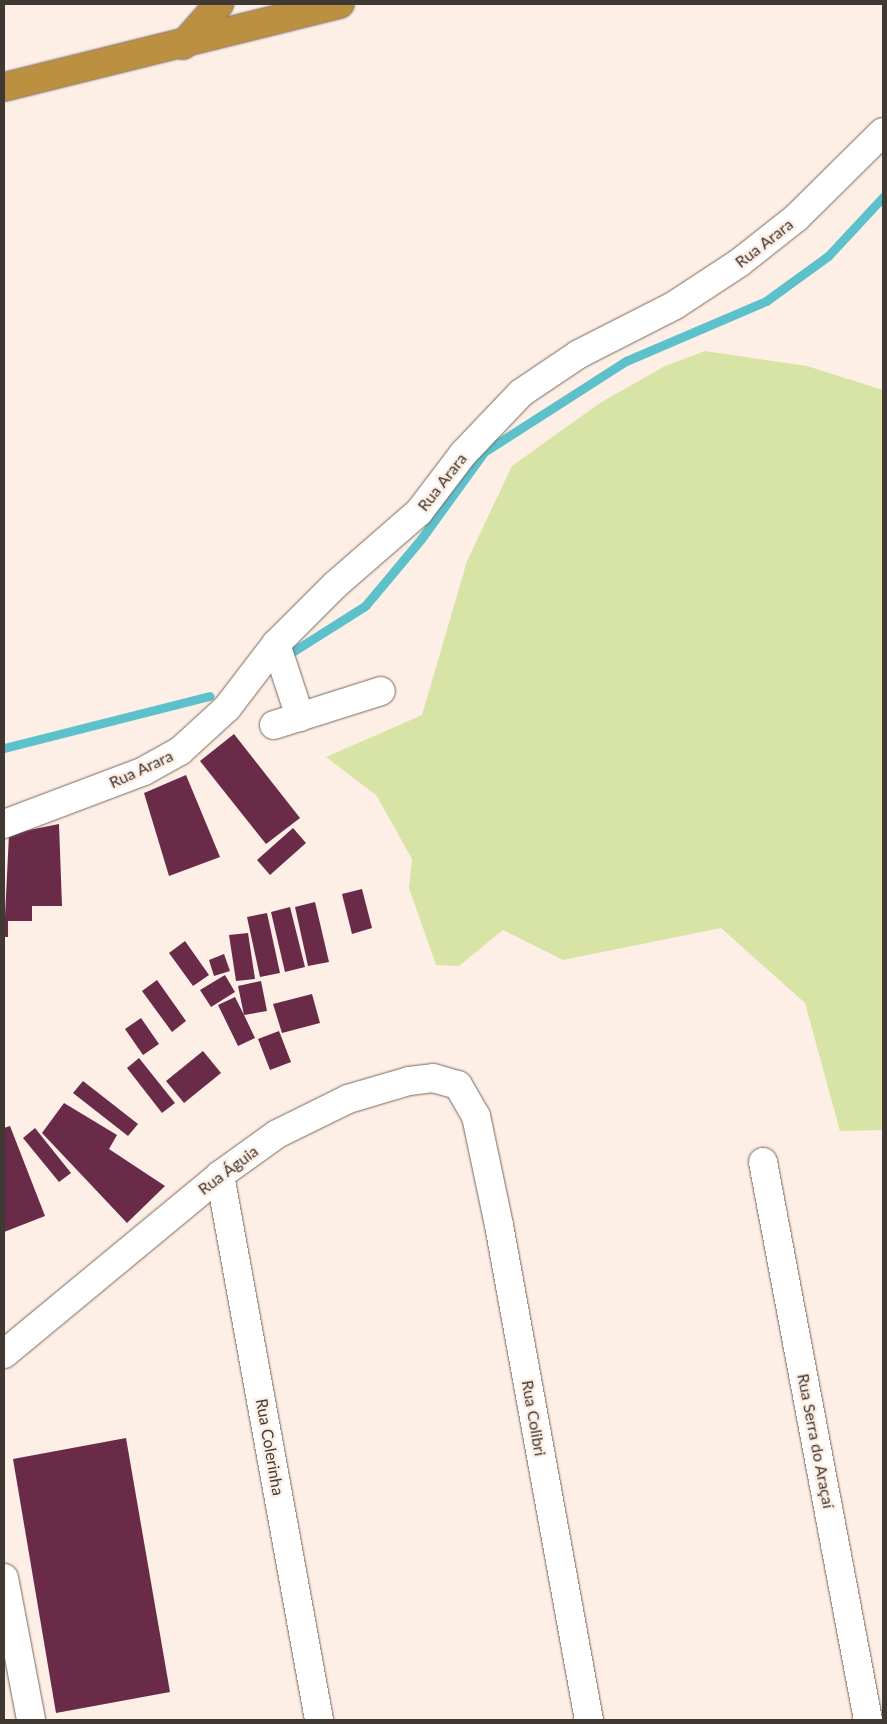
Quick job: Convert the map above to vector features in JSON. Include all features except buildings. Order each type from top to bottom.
[{"type":"highway","points":[[183,45],[219,4]]},
{"type":"highway","points":[[4,87],[183,45],[340,4]]},
{"type":"street","name":"Rua Arara","points":[[4,824],[144,771],[180,751],[227,708],[276,644],[419,512],[463,454],[521,393],[579,354],[675,304],[739,263],[796,218],[883,132]]},
{"type":"street","points":[[276,644],[300,717]]},
{"type":"street","points":[[274,725],[381,691]]},
{"type":"street","name":"Rua Águia","points":[[4,1354],[220,1175],[277,1134],[348,1099],[410,1081],[433,1078],[458,1085],[476,1116]]},
{"type":"street","name":"Rua Colibri","points":[[476,1116],[589,1720]]},
{"type":"street","name":"Rua Serra do Araçaí","points":[[764,1162],[868,1720]]},
{"type":"street","name":"Rua Colerinha","points":[[220,1175],[319,1720]]},
{"type":"street","points":[[4,1578],[31,1720]]},
{"type":"green space","points":[[705,351],[807,366],[883,390],[883,1130],[840,1131],[805,1003],[721,928],[563,960],[503,930],[459,966],[436,965],[409,888],[412,859],[376,795],[326,757],[422,715],[467,561],[512,466],[600,403],[665,366]]},
{"type":"waterway","points":[[289,654],[365,606],[421,539],[484,452],[626,361],[766,301],[828,256],[883,197]]},
{"type":"waterway","points":[[4,748],[210,696]]}]
